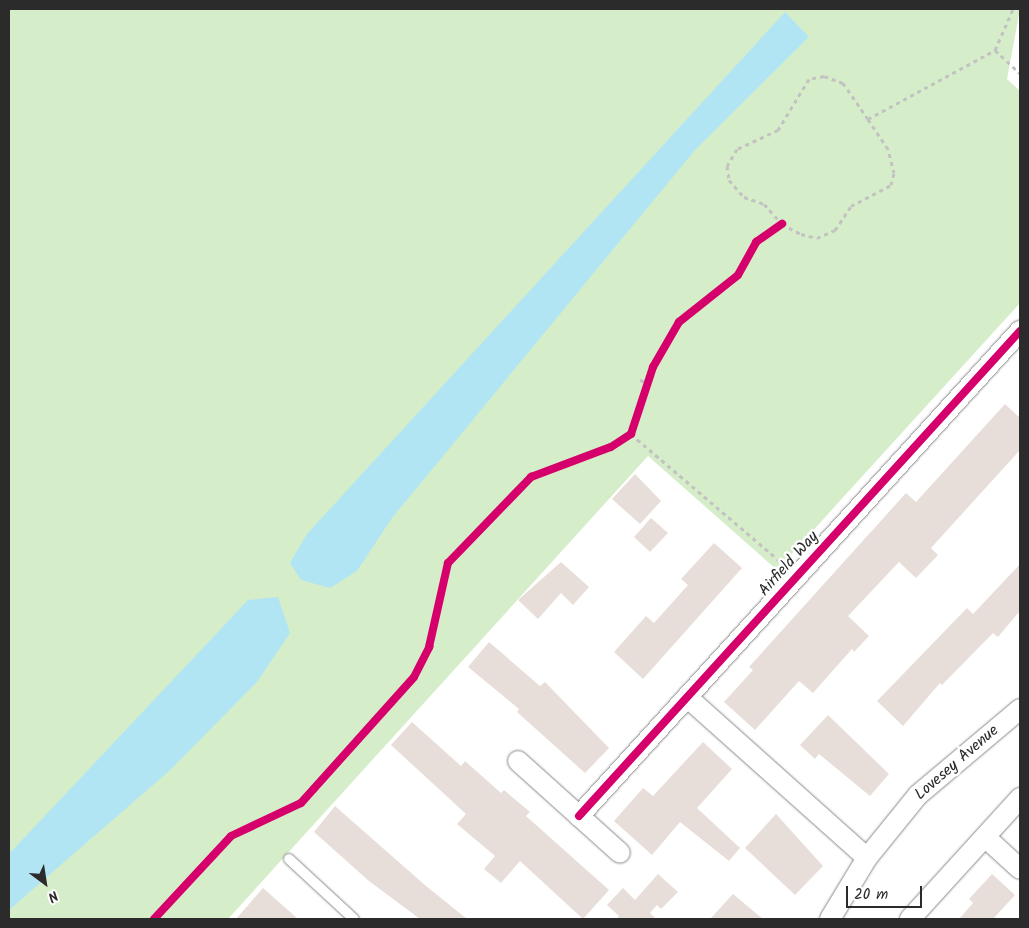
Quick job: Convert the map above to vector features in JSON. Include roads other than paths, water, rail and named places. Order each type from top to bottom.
[{"type":"street","name":"Airfield Way","points":[[579,816],[1020,331]]},
{"type":"street","points":[[687,697],[867,858]]},
{"type":"street","name":"Lovesey Avenue","points":[[830,919],[867,858],[918,795],[1020,709]]},
{"type":"street","points":[[518,761],[620,853]]},
{"type":"street","points":[[910,919],[1020,798]]},
{"type":"street","points":[[985,837],[1020,868]]},
{"type":"lane","points":[[289,859],[354,919]]},
{"type":"water","points":[[785,12],[809,37],[695,150],[392,518],[357,571],[330,588],[301,580],[290,563],[307,534]]},
{"type":"water","points":[[278,597],[290,633],[257,682],[169,771],[9,910],[9,854],[248,600]]}]
